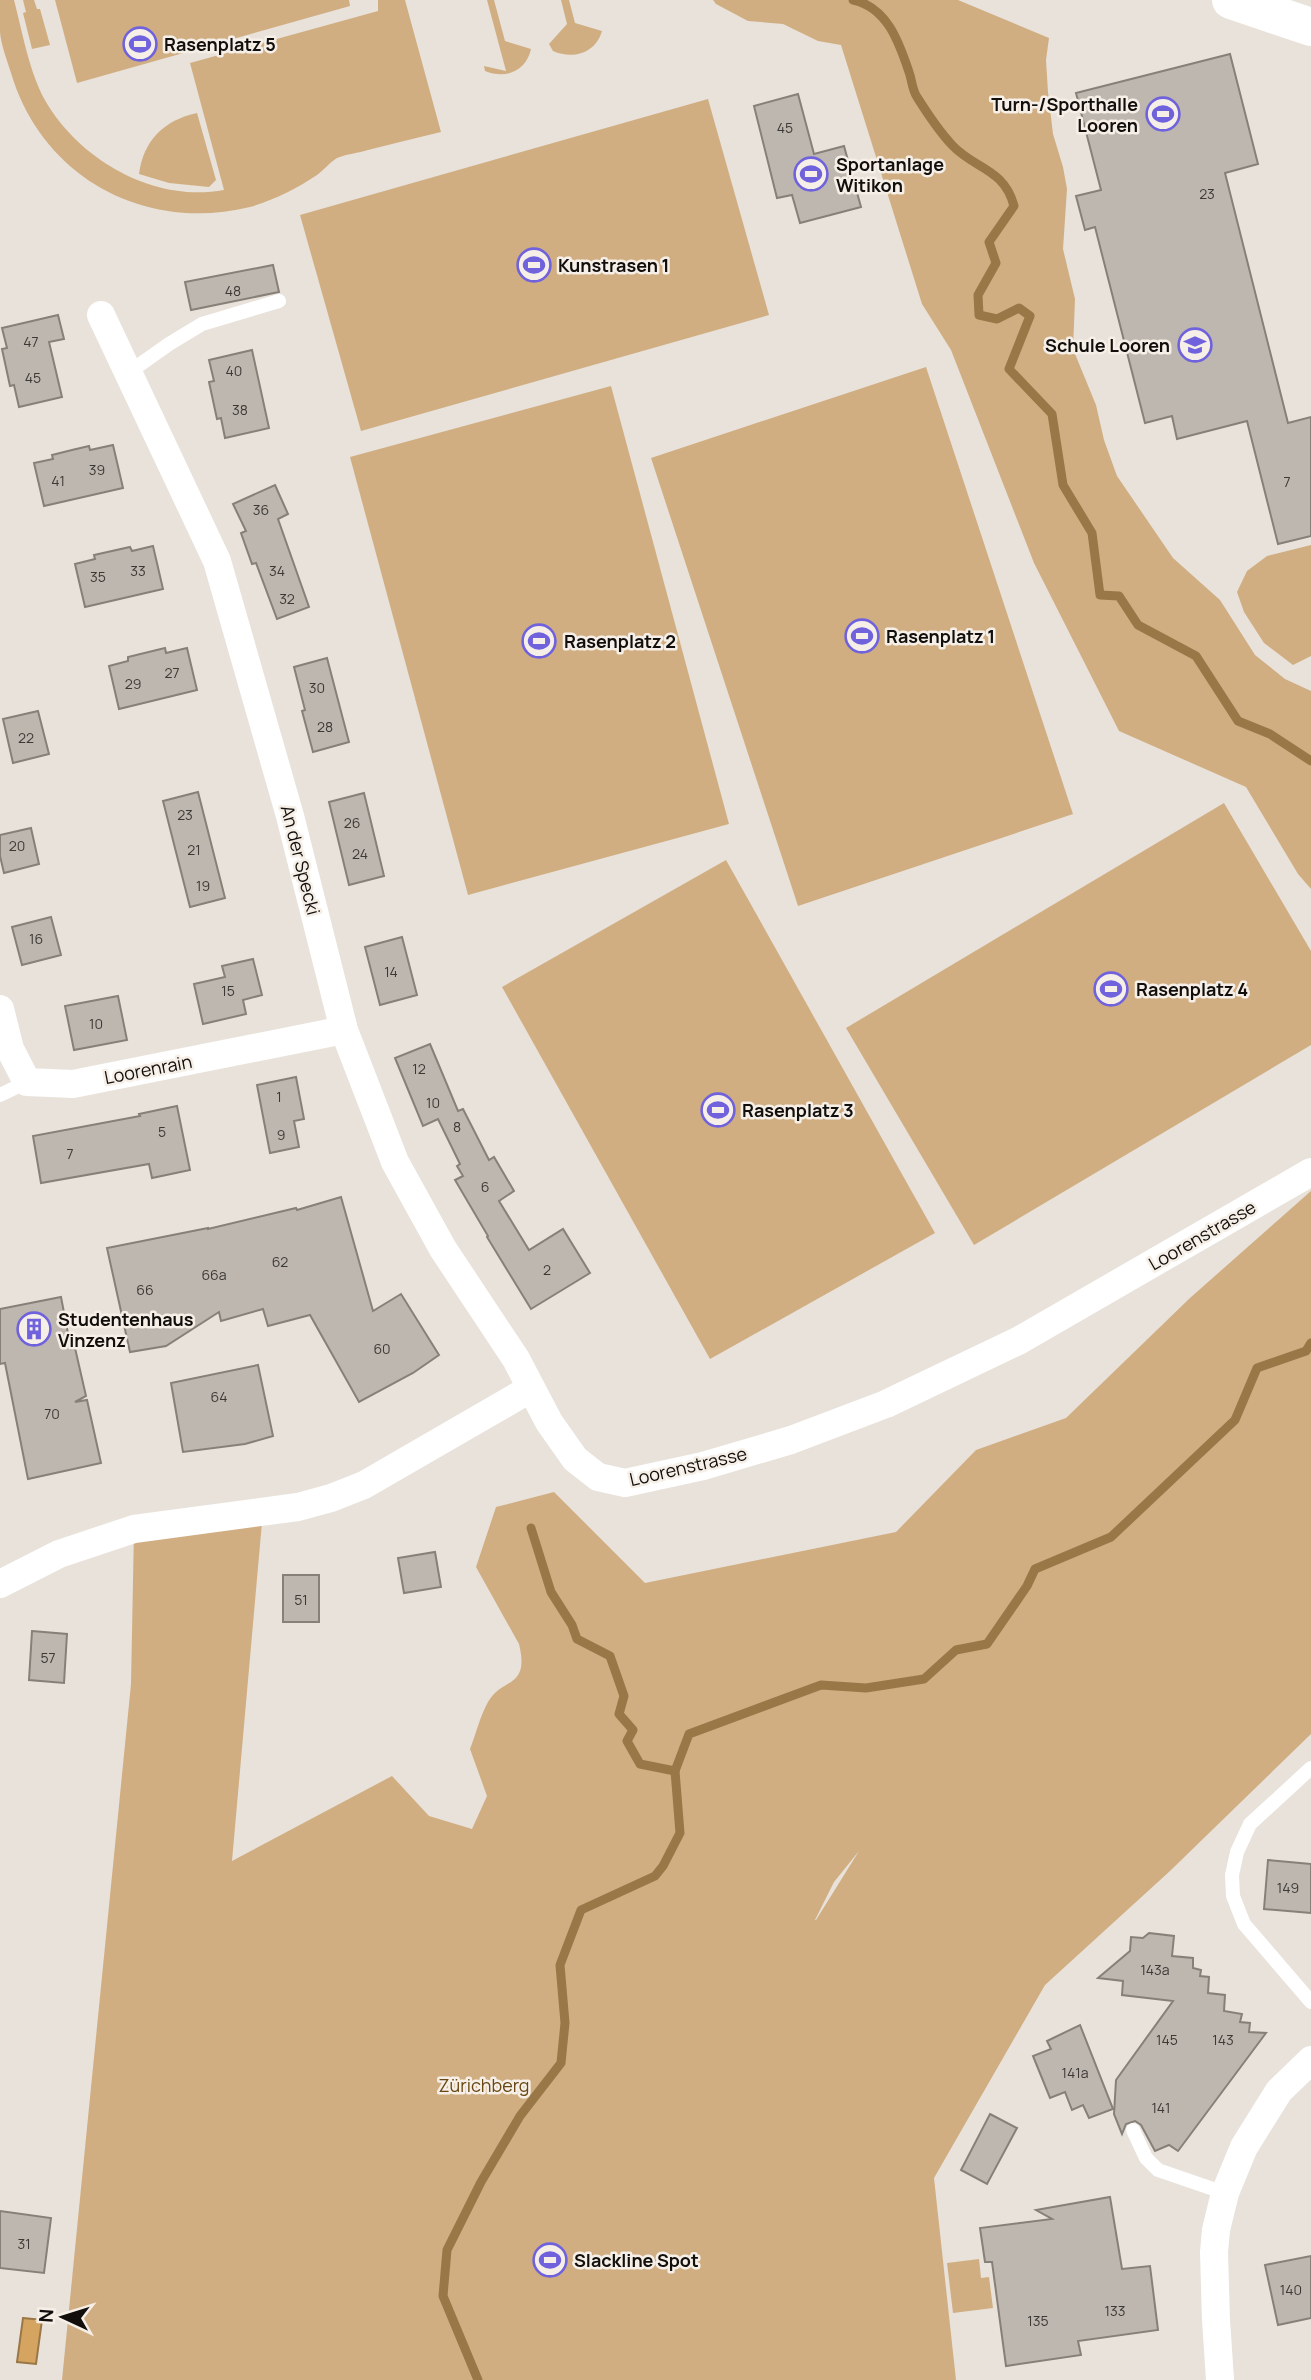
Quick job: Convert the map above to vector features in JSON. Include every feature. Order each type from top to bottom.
[{"type":"street","points":[[1230,0],[1311,27]]},
{"type":"street","name":"An der Specki","points":[[101,315],[216,561],[290,816],[344,1030],[395,1162],[443,1249],[516,1359],[530,1389]]},
{"type":"street","points":[[0,1009],[10,1049],[27,1082]]},
{"type":"street","name":"Loorenrain","points":[[27,1082],[73,1084],[344,1030]]},
{"type":"street","name":"Loorenstrasse","points":[[530,1389],[575,1459],[598,1476],[625,1483],[703,1466],[791,1440],[886,1404],[994,1353],[1311,1172]]},
{"type":"street","points":[[0,1584],[59,1554],[134,1529],[298,1507],[331,1498],[364,1485],[530,1389]]},
{"type":"street","points":[[1220,2380],[1214,2252],[1225,2193],[1244,2147],[1279,2091],[1311,2060]]},
{"type":"lane","points":[[128,373],[202,324],[279,301]]},
{"type":"lane","points":[[0,1095],[27,1082]]},
{"type":"lane","points":[[1311,1768],[1250,1824],[1237,1852],[1232,1875],[1233,1896],[1244,1924],[1311,2002]]},
{"type":"lane","points":[[1132,2130],[1146,2158],[1158,2170],[1225,2193]]},
{"type":"green space","points":[[0,0],[14,0],[35,78],[46,102],[61,123],[100,159],[122,173],[147,183],[172,190],[224,190],[190,63],[378,11],[378,0],[405,0],[441,132],[344,155],[301,185],[250,207],[211,213],[172,212],[136,203],[102,189],[72,168],[47,141],[26,110],[4,52]]},
{"type":"green space","points":[[23,0],[34,0],[37,9],[40,9],[50,45],[32,49],[23,13],[26,12]]},
{"type":"green space","name":"Rasenplatz 5","points":[[55,0],[349,0],[350,6],[77,83]]},
{"type":"green space","points":[[487,0],[494,0],[505,41],[531,49],[525,63],[514,72],[500,74],[485,71],[484,66],[506,71]]},
{"type":"green space","points":[[561,0],[569,0],[575,23],[602,31],[595,45],[583,53],[561,54],[553,51],[549,44],[567,24]]},
{"type":"green space","points":[[713,0],[958,0],[1049,38],[1046,60],[1053,134],[1067,189],[1063,249],[1075,299],[1073,349],[1096,405],[1104,440],[1117,476],[1173,558],[1220,600],[1255,655],[1285,679],[1311,691],[1311,889],[1298,874],[1246,787],[1119,731],[1034,563],[951,350],[922,304],[841,45],[818,41],[783,24],[748,21]]},
{"type":"green space","name":"Kunstrasen 1","points":[[708,99],[769,315],[361,431],[300,215]]},
{"type":"green space","points":[[197,113],[216,180],[209,187],[169,183],[139,174],[145,152],[157,134],[175,121]]},
{"type":"green space","name":"Rasenplatz 1","points":[[926,367],[1073,814],[798,906],[651,458]]},
{"type":"green space","name":"Rasenplatz 2","points":[[611,386],[729,824],[468,895],[350,457]]},
{"type":"green space","points":[[1311,545],[1311,656],[1293,665],[1264,643],[1244,612],[1237,592],[1247,571],[1267,556]]},
{"type":"green space","name":"Rasenplatz 4","points":[[1224,803],[1311,951],[1311,1045],[974,1245],[846,1028]]},
{"type":"green space","name":"Rasenplatz 3","points":[[726,860],[935,1233],[710,1359],[502,987]]},
{"type":"green space","name":"Zürichberg","points":[[1311,1191],[1311,1734],[1170,1871],[1045,1985],[934,2178],[956,2380],[62,2380],[131,1684],[134,1529],[263,1511],[232,1861],[392,1776],[429,1816],[472,1829],[487,1796],[470,1749],[488,1702],[494,1694],[518,1676],[521,1669],[519,1644],[476,1567],[496,1507],[554,1492],[645,1583],[896,1532],[976,1450],[1066,1418],[1190,1298]],"holes":[[[859,1851],[816,1920],[834,1882]]]},
{"type":"green space","points":[[979,2259],[981,2278],[989,2277],[993,2308],[953,2313],[947,2263]]},
{"type":"shaded area","points":[[23,2318],[42,2320],[36,2364],[17,2362]]},
{"type":"building","points":[[1230,54],[1258,164],[1225,173],[1288,423],[1311,417],[1311,536],[1278,544],[1247,421],[1177,439],[1172,416],[1145,423],[1095,227],[1085,230],[1076,196],[1101,190],[1076,93]]},
{"type":"building","name":"Sportanlage Witikon","points":[[798,94],[814,154],[844,146],[861,207],[800,223],[792,195],[777,198],[754,106]]},
{"type":"building","points":[[273,265],[279,292],[191,310],[185,282]]},
{"type":"building","points":[[58,315],[64,339],[49,342],[62,397],[19,407],[14,385],[10,386],[2,349],[7,348],[2,328]]},
{"type":"building","points":[[252,350],[269,428],[225,438],[221,418],[217,419],[209,382],[214,381],[209,360]]},
{"type":"building","points":[[113,445],[123,488],[44,506],[34,463],[53,459],[52,455],[89,446],[90,450]]},
{"type":"building","points":[[275,485],[288,514],[278,519],[309,607],[277,619],[256,563],[252,564],[241,533],[246,531],[233,504]]},
{"type":"building","points":[[153,546],[163,589],[85,607],[75,564],[95,559],[94,555],[130,547],[132,551]]},
{"type":"building","points":[[165,648],[166,653],[187,648],[197,690],[119,709],[109,666],[128,661],[128,657]]},
{"type":"building","points":[[327,658],[349,742],[313,752],[294,667]]},
{"type":"building","points":[[38,711],[49,754],[13,763],[3,719]]},
{"type":"building","points":[[198,792],[225,898],[190,907],[163,801]]},
{"type":"building","points":[[364,793],[384,876],[349,885],[329,802]]},
{"type":"building","points":[[31,828],[39,864],[4,873],[0,856],[0,835]]},
{"type":"building","points":[[51,917],[61,955],[22,965],[12,927]]},
{"type":"building","points":[[402,937],[417,995],[380,1005],[365,947]]},
{"type":"building","points":[[253,959],[262,995],[243,1000],[246,1014],[203,1024],[194,984],[225,977],[222,966]]},
{"type":"building","points":[[118,996],[127,1040],[74,1050],[65,1006]]},
{"type":"building","points":[[430,1044],[458,1111],[463,1109],[489,1160],[494,1157],[514,1191],[499,1201],[529,1250],[563,1229],[590,1273],[531,1309],[455,1180],[463,1176],[457,1166],[460,1164],[438,1119],[423,1126],[395,1058]]},
{"type":"building","points":[[296,1077],[304,1119],[294,1121],[299,1147],[270,1153],[257,1085]]},
{"type":"building","points":[[177,1106],[190,1170],[152,1178],[149,1164],[41,1183],[33,1136],[140,1116],[139,1114]]},
{"type":"building","points":[[341,1197],[373,1311],[401,1294],[439,1355],[413,1373],[359,1402],[310,1315],[268,1326],[263,1309],[221,1321],[219,1312],[166,1346],[130,1352],[107,1248],[208,1229],[296,1208],[297,1210]]},
{"type":"building","points":[[61,1297],[71,1349],[75,1348],[86,1396],[75,1402],[87,1400],[101,1463],[28,1479],[5,1363],[0,1364],[0,1309]]},
{"type":"building","points":[[258,1365],[273,1436],[245,1444],[183,1452],[171,1383]]},
{"type":"building","points":[[435,1552],[441,1587],[404,1593],[398,1558]]},
{"type":"building","points":[[283,1575],[319,1575],[319,1622],[283,1622]]},
{"type":"building","points":[[32,1631],[67,1634],[64,1683],[29,1680]]},
{"type":"building","points":[[1268,1860],[1311,1864],[1311,1913],[1264,1909]]},
{"type":"building","points":[[1149,1933],[1174,1936],[1172,1956],[1193,1958],[1193,1968],[1201,1970],[1200,1976],[1209,1977],[1208,1993],[1225,1995],[1224,2011],[1242,2014],[1240,2022],[1250,2023],[1249,2032],[1266,2033],[1178,2151],[1169,2145],[1155,2151],[1141,2125],[1135,2121],[1126,2124],[1122,2134],[1114,2114],[1116,2080],[1173,2001],[1122,1995],[1123,1981],[1098,1978],[1130,1951],[1131,1937],[1143,1938]]},
{"type":"building","points":[[1080,2025],[1113,2109],[1089,2118],[1083,2105],[1072,2110],[1065,2092],[1050,2098],[1033,2056],[1051,2049],[1047,2041]]},
{"type":"building","points":[[990,2114],[1017,2128],[987,2184],[961,2170]]},
{"type":"building","points":[[1110,2197],[1122,2269],[1150,2266],[1158,2330],[1078,2341],[1081,2355],[1006,2366],[992,2262],[985,2262],[980,2228],[1052,2219],[1036,2210]]},
{"type":"building","points":[[0,2211],[51,2218],[44,2273],[0,2268]]},
{"type":"building","points":[[1311,2256],[1311,2318],[1278,2325],[1265,2265]]},
{"type":"waterway","points":[[853,0],[875,10],[890,27],[901,49],[915,94],[942,134],[961,153],[996,176],[1009,193],[1014,206],[989,242],[996,263],[978,295],[979,315],[997,319],[1019,308],[1030,316],[1009,369],[1052,414],[1063,485],[1092,533],[1100,595],[1119,596],[1138,625],[1196,656],[1238,721],[1270,734],[1311,761]]},
{"type":"waterway","points":[[478,2380],[443,2296],[447,2250],[481,2182],[520,2116],[561,2063],[565,2023],[560,1965],[581,1910],[655,1876],[680,1833],[675,1771],[689,1734],[821,1685],[866,1688],[924,1679],[956,1650],[987,1644],[1027,1586],[1035,1569],[1111,1537],[1235,1420],[1257,1368],[1306,1351],[1311,1343]]},
{"type":"waterway","points":[[531,1528],[551,1592],[572,1625],[577,1639],[610,1656],[624,1696],[619,1714],[633,1730],[627,1741],[640,1764],[675,1771]]},
{"type":"place","name":"Rasenplatz 5","points":[[140,44]]},
{"type":"place","name":"Turn-/Sporthalle Looren","points":[[1163,114]]},
{"type":"place","name":"Sportanlage Witikon","points":[[811,174]]},
{"type":"place","name":"Kunstrasen 1","points":[[534,265]]},
{"type":"place","name":"Schule Looren","points":[[1195,345]]},
{"type":"place","name":"Rasenplatz 1","points":[[862,636]]},
{"type":"place","name":"Rasenplatz 2","points":[[539,641]]},
{"type":"place","name":"Rasenplatz 4","points":[[1111,989]]},
{"type":"place","name":"Rasenplatz 3","points":[[718,1110]]},
{"type":"place","name":"Studentenhaus Vinzenz","points":[[34,1329]]},
{"type":"place","name":"Slackline Spot","points":[[550,2260]]}]
